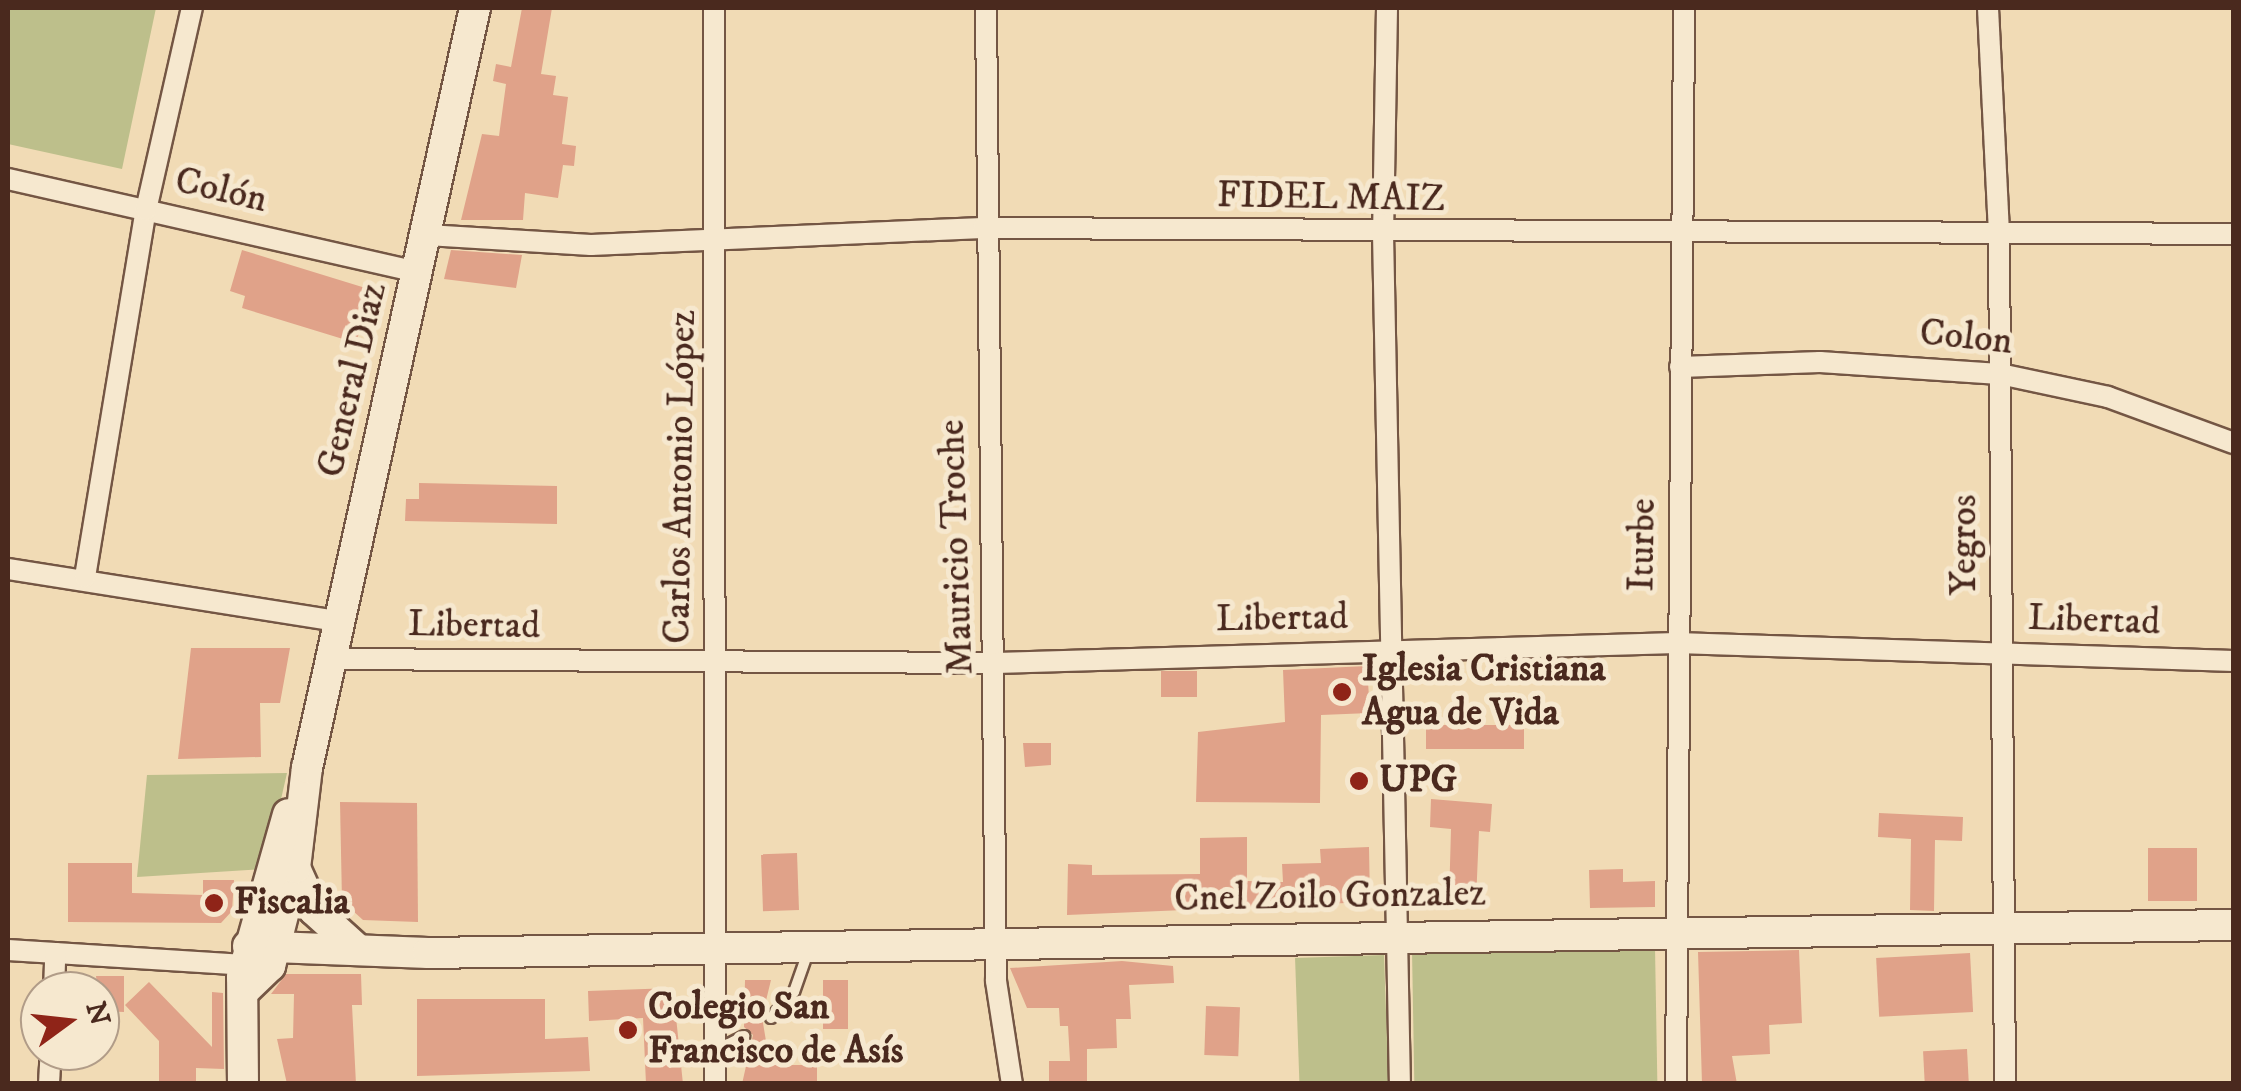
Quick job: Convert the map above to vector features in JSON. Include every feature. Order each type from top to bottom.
[{"type":"main road","name":"General Diaz","points":[[307,768],[475,8]]},
{"type":"main road","points":[[250,961],[295,868],[307,768]]},
{"type":"main road","points":[[244,1084],[250,961],[307,768]]},
{"type":"main road","points":[[295,868],[323,921],[356,948]]},
{"type":"main road","name":"Cnel Zoilo Gonzalez","points":[[250,961],[428,953],[1398,935],[2234,925]]},
{"type":"main road","name":"Cnel Zoilo Gonzalez","points":[[250,961],[356,948],[428,953]]},
{"type":"street","points":[[85,577],[146,210],[192,8]]},
{"type":"street","name":"Carlos Antonio López","points":[[714,8],[721,238],[712,665],[715,1084]]},
{"type":"street","name":"Mauricio Troche","points":[[986,8],[983,228],[996,663],[995,944],[1012,1084]]},
{"type":"street","points":[[1387,8],[1382,233],[1400,1084]]},
{"type":"street","name":"Iturbe","points":[[1676,1084],[1673,933],[1684,8]]},
{"type":"street","name":"Yegros","points":[[1988,8],[1999,234],[1998,928],[2005,1084]]},
{"type":"street","name":"Colón","points":[[8,179],[418,272]]},
{"type":"street","name":"FIDEL MAIZ","points":[[427,234],[591,245],[983,228],[1682,237],[2234,234]]},
{"type":"street","name":"Colon","points":[[1680,367],[1820,362],[2000,374],[2108,397],[2234,443]]},
{"type":"street","points":[[8,569],[85,577],[342,622]]},
{"type":"street","name":"Libertad","points":[[332,659],[712,665],[996,663],[1677,642],[2234,661]]},
{"type":"street","points":[[8,950],[250,961]]},
{"type":"street","points":[[55,971],[56,953]]},
{"type":"lane","points":[[770,1018],[794,992],[810,946]]},
{"type":"lane","points":[[715,1051],[744,1036]]},
{"type":"green space","points":[[8,8],[156,8],[122,169],[8,144]]},
{"type":"green space","points":[[287,773],[265,869],[137,877],[147,775]]},
{"type":"green space","points":[[1655,948],[1657,1083],[1414,1084],[1412,952]]},
{"type":"green space","points":[[1384,955],[1388,1083],[1299,1084],[1295,958]]},
{"type":"building","points":[[522,8],[552,8],[541,74],[556,76],[553,95],[568,97],[562,144],[576,146],[574,166],[563,165],[558,198],[525,193],[523,220],[461,220],[482,134],[499,136],[506,84],[493,81],[496,64],[511,67]]},
{"type":"building","points":[[242,250],[372,290],[356,343],[242,308],[245,296],[230,291]]},
{"type":"building","points":[[451,250],[522,255],[516,288],[444,279]]},
{"type":"building","points":[[419,483],[557,486],[557,524],[405,521],[406,499],[419,499]]},
{"type":"building","points":[[191,648],[290,648],[280,703],[260,703],[261,757],[178,759]]},
{"type":"building","points":[[1367,666],[1370,713],[1321,715],[1320,803],[1196,802],[1198,732],[1285,722],[1283,670]]},
{"type":"building","points":[[1161,671],[1197,671],[1197,697],[1161,697]]},
{"type":"building","points":[[1426,725],[1524,725],[1524,749],[1426,749]]},
{"type":"building","points":[[1023,743],[1051,743],[1051,765],[1025,767]]},
{"type":"building","points":[[1431,799],[1492,804],[1490,832],[1479,831],[1476,901],[1449,900],[1451,829],[1430,827]]},
{"type":"building","points":[[340,802],[417,803],[418,922],[363,920],[342,901]]},
{"type":"building","points":[[1879,813],[1963,817],[1962,841],[1935,840],[1934,911],[1910,910],[1911,839],[1878,837]]},
{"type":"building","points":[[1247,837],[1247,881],[1283,882],[1282,864],[1321,863],[1320,849],[1369,847],[1370,902],[1067,915],[1068,864],[1092,865],[1092,875],[1200,874],[1200,838]]},
{"type":"building","points":[[2148,848],[2197,848],[2197,901],[2148,901]]},
{"type":"building","points":[[797,853],[799,910],[763,911],[761,854]]},
{"type":"building","points":[[68,863],[132,863],[132,893],[203,895],[203,880],[234,880],[232,911],[221,923],[68,922]]},
{"type":"building","points":[[1623,869],[1623,882],[1655,881],[1655,907],[1590,908],[1589,870]]},
{"type":"building","points":[[1799,950],[1802,1023],[1769,1025],[1770,1054],[1732,1056],[1737,1084],[1702,1084],[1698,952]]},
{"type":"building","points":[[1970,953],[1973,1012],[1879,1017],[1876,958]]},
{"type":"building","points":[[1122,961],[1173,966],[1174,983],[1129,985],[1131,1019],[1116,1019],[1117,1048],[1087,1049],[1087,1084],[1049,1084],[1049,1061],[1070,1061],[1068,1026],[1060,1026],[1059,1008],[1027,1008],[1010,968]]},
{"type":"building","points":[[286,974],[361,974],[362,1005],[352,1005],[356,1084],[287,1084],[277,1039],[293,1038],[294,994],[271,994]]},
{"type":"building","points":[[120,976],[124,976],[124,1012],[120,1012]]},
{"type":"building","points":[[745,980],[771,980],[762,1017],[770,1065],[817,1065],[817,1084],[742,1084],[753,1035],[744,1027]]},
{"type":"building","points":[[823,980],[848,980],[848,1029],[823,1029]]},
{"type":"building","points":[[149,982],[212,1047],[212,992],[223,993],[224,1069],[196,1068],[196,1084],[159,1084],[159,1041],[125,1005]]},
{"type":"building","points":[[673,988],[683,1084],[646,1084],[643,1018],[589,1021],[588,991]]},
{"type":"building","points":[[417,999],[545,999],[545,1039],[588,1037],[590,1071],[417,1076]]},
{"type":"building","points":[[1206,1006],[1240,1007],[1238,1056],[1204,1055]]},
{"type":"building","points":[[1967,1049],[1969,1084],[1925,1084],[1923,1051]]},
{"type":"place","name":"Iglesia Cristiana Agua de Vida","points":[[1342,692]]},
{"type":"place","name":"UPG","points":[[1359,781]]},
{"type":"place","name":"Fiscalia","points":[[214,903]]},
{"type":"place","name":"Colegio San Francisco de Asís","points":[[628,1030]]}]
